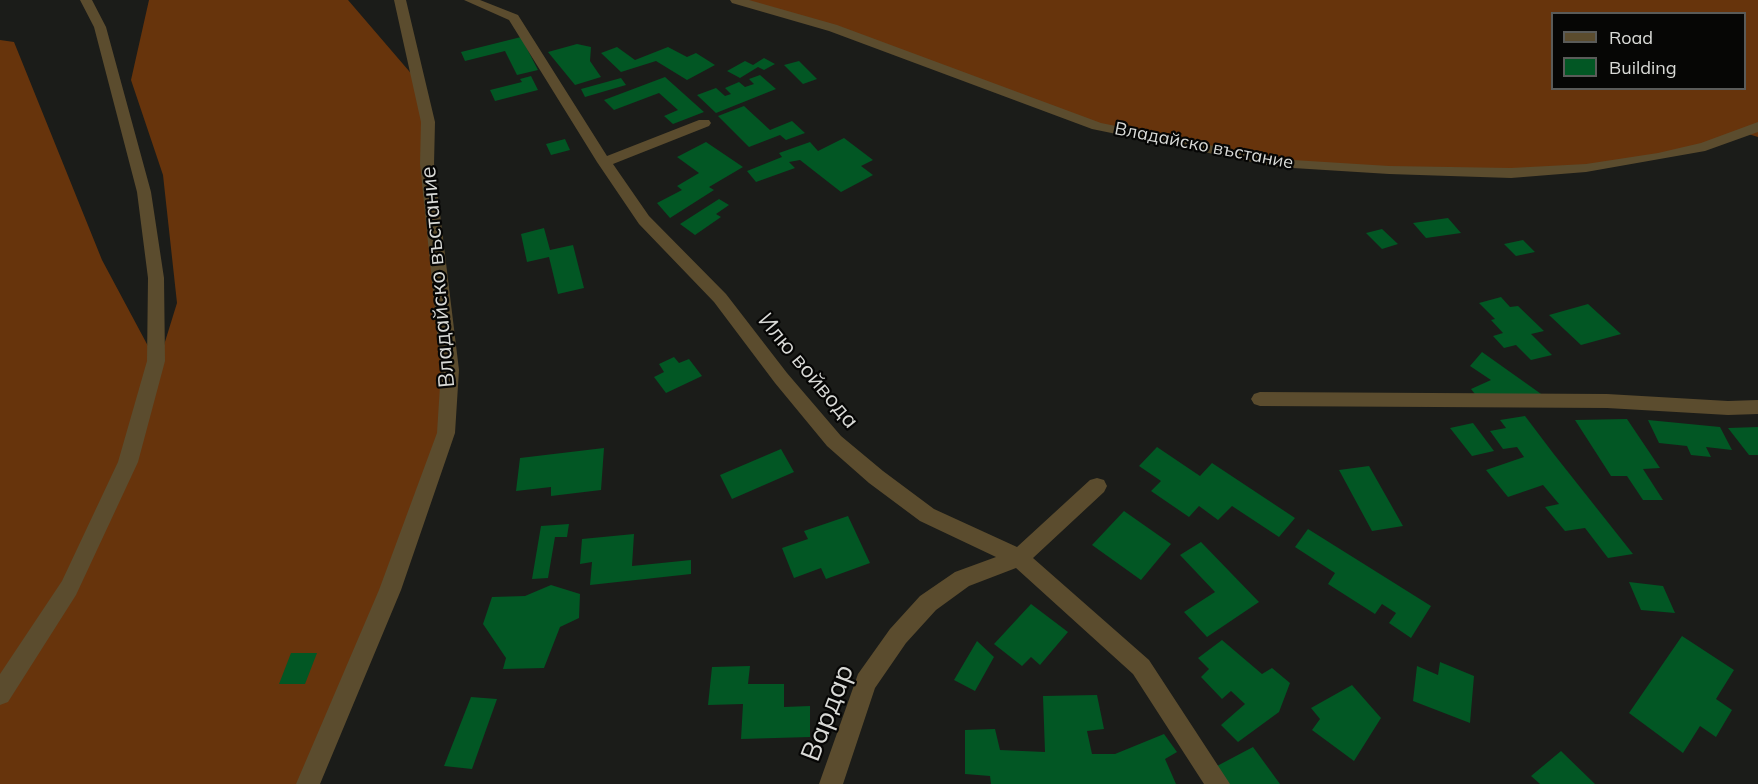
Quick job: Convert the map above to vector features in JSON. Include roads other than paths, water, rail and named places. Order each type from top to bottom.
[{"type":"street","points":[[0,694],[69,588],[128,462],[156,361],[156,278],[144,192],[100,27],[86,0]]},
{"type":"street","name":"Владайско въстание","points":[[308,784],[390,590],[446,433],[450,370],[427,164],[428,122],[400,0]]},
{"type":"street","name":"Илю войвода","points":[[470,0],[514,18],[604,162],[644,220],[720,298],[781,378],[834,441],[876,477],[927,515],[1019,558],[1141,667],[1218,784]]},
{"type":"street","name":"Владайско въстание","points":[[736,0],[832,28],[1097,126],[1277,163],[1389,170],[1511,173],[1586,168],[1705,147],[1758,126]]},
{"type":"street","points":[[604,162],[704,123]]},
{"type":"street","points":[[1260,399],[1607,401],[1728,408],[1758,407]]},
{"type":"street","points":[[1019,558],[1097,486]]},
{"type":"street","name":"Вардар","points":[[831,784],[866,682],[898,636],[928,603],[962,579],[1019,558]]}]
